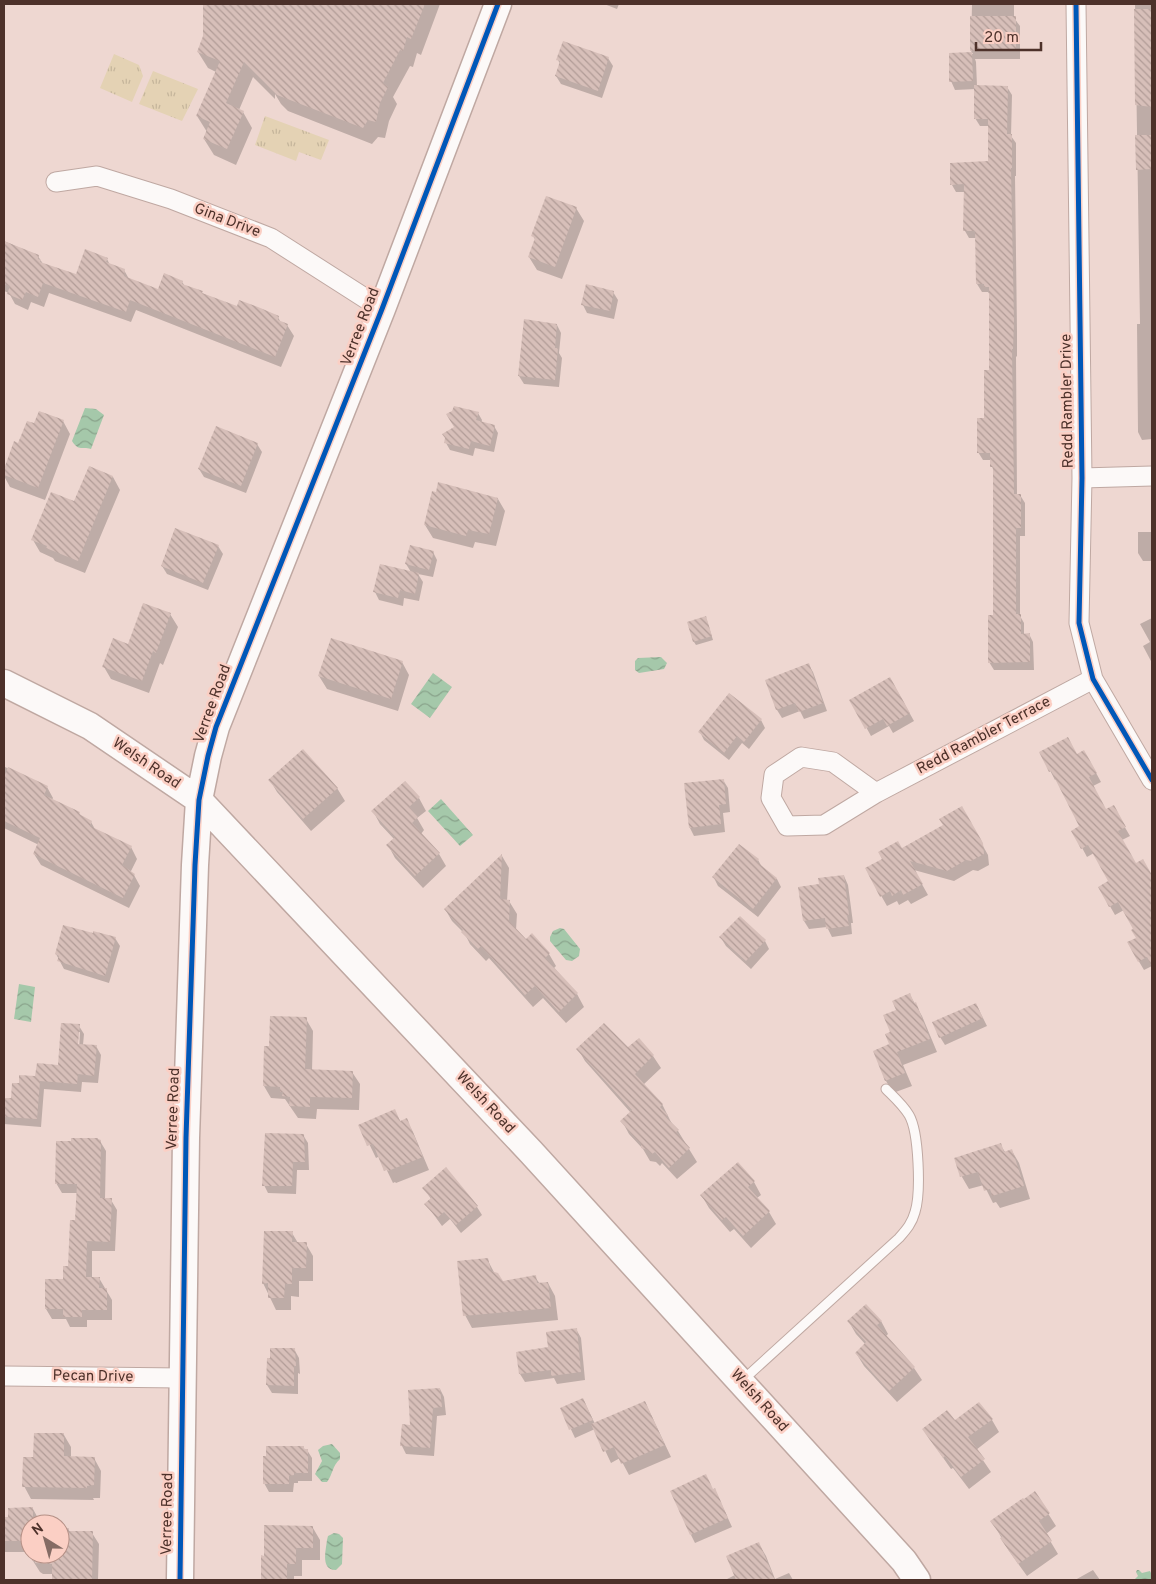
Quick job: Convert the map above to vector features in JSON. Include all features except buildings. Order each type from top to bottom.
[{"type":"main road","name":"Verree Road","points":[[180,1580],[186,1138],[195,864],[199,800],[216,728],[382,308],[498,4]]},
{"type":"main road","name":"Welsh Road","points":[[4,683],[90,726],[199,800],[531,1152],[904,1561],[917,1580]]},
{"type":"street","name":"Redd Rambler Drive","points":[[1076,4],[1082,478],[1079,623],[1093,679],[1152,780]]},
{"type":"street","name":"Gina Drive","points":[[56,182],[97,176],[180,202],[272,238],[382,308]]},
{"type":"street","points":[[1082,478],[1152,476]]},
{"type":"street","name":"Redd Rambler Terrace","points":[[876,793],[833,762],[801,757],[774,775],[771,798],[787,826],[824,825],[876,793],[1093,679]]},
{"type":"street","name":"Pecan Drive","points":[[4,1376],[182,1378]]},
{"type":"lane","points":[[741,1382],[899,1238],[910,1225],[916,1209],[918,1174],[916,1138],[910,1116],[886,1089]]},
{"type":"green space","points":[[114,54],[139,65],[143,76],[132,102],[100,88]]},
{"type":"green space","points":[[153,71],[198,89],[182,121],[139,104]]},
{"type":"green space","points":[[265,116],[329,140],[321,160],[299,152],[296,161],[255,145]]},
{"type":"water","points":[[85,408],[96,409],[104,415],[91,449],[79,448],[72,441]]},
{"type":"water","points":[[661,657],[667,663],[664,669],[639,673],[635,670],[635,661],[638,658]]},
{"type":"water","points":[[433,673],[452,687],[430,718],[411,704]]},
{"type":"water","points":[[441,799],[473,835],[460,846],[428,811]]},
{"type":"water","points":[[560,928],[564,929],[580,949],[579,956],[572,961],[566,960],[550,941],[553,931]]},
{"type":"water","points":[[19,984],[35,987],[31,1022],[14,1019]]},
{"type":"water","points":[[332,1444],[340,1453],[340,1459],[335,1464],[327,1482],[322,1482],[315,1474],[322,1461],[318,1450],[323,1446]]},
{"type":"water","points":[[334,1533],[339,1534],[343,1538],[342,1564],[336,1570],[328,1567],[325,1559],[328,1536]]},
{"type":"water","points":[[1137,1570],[1142,1573],[1150,1571],[1152,1580],[1134,1580],[1138,1576]]},
{"type":"cycle path","points":[[180,1580],[186,1138],[199,800],[216,727],[382,309],[498,4]]},
{"type":"cycle path","points":[[1076,4],[1082,478],[1079,623],[1093,679],[1152,780]]}]
